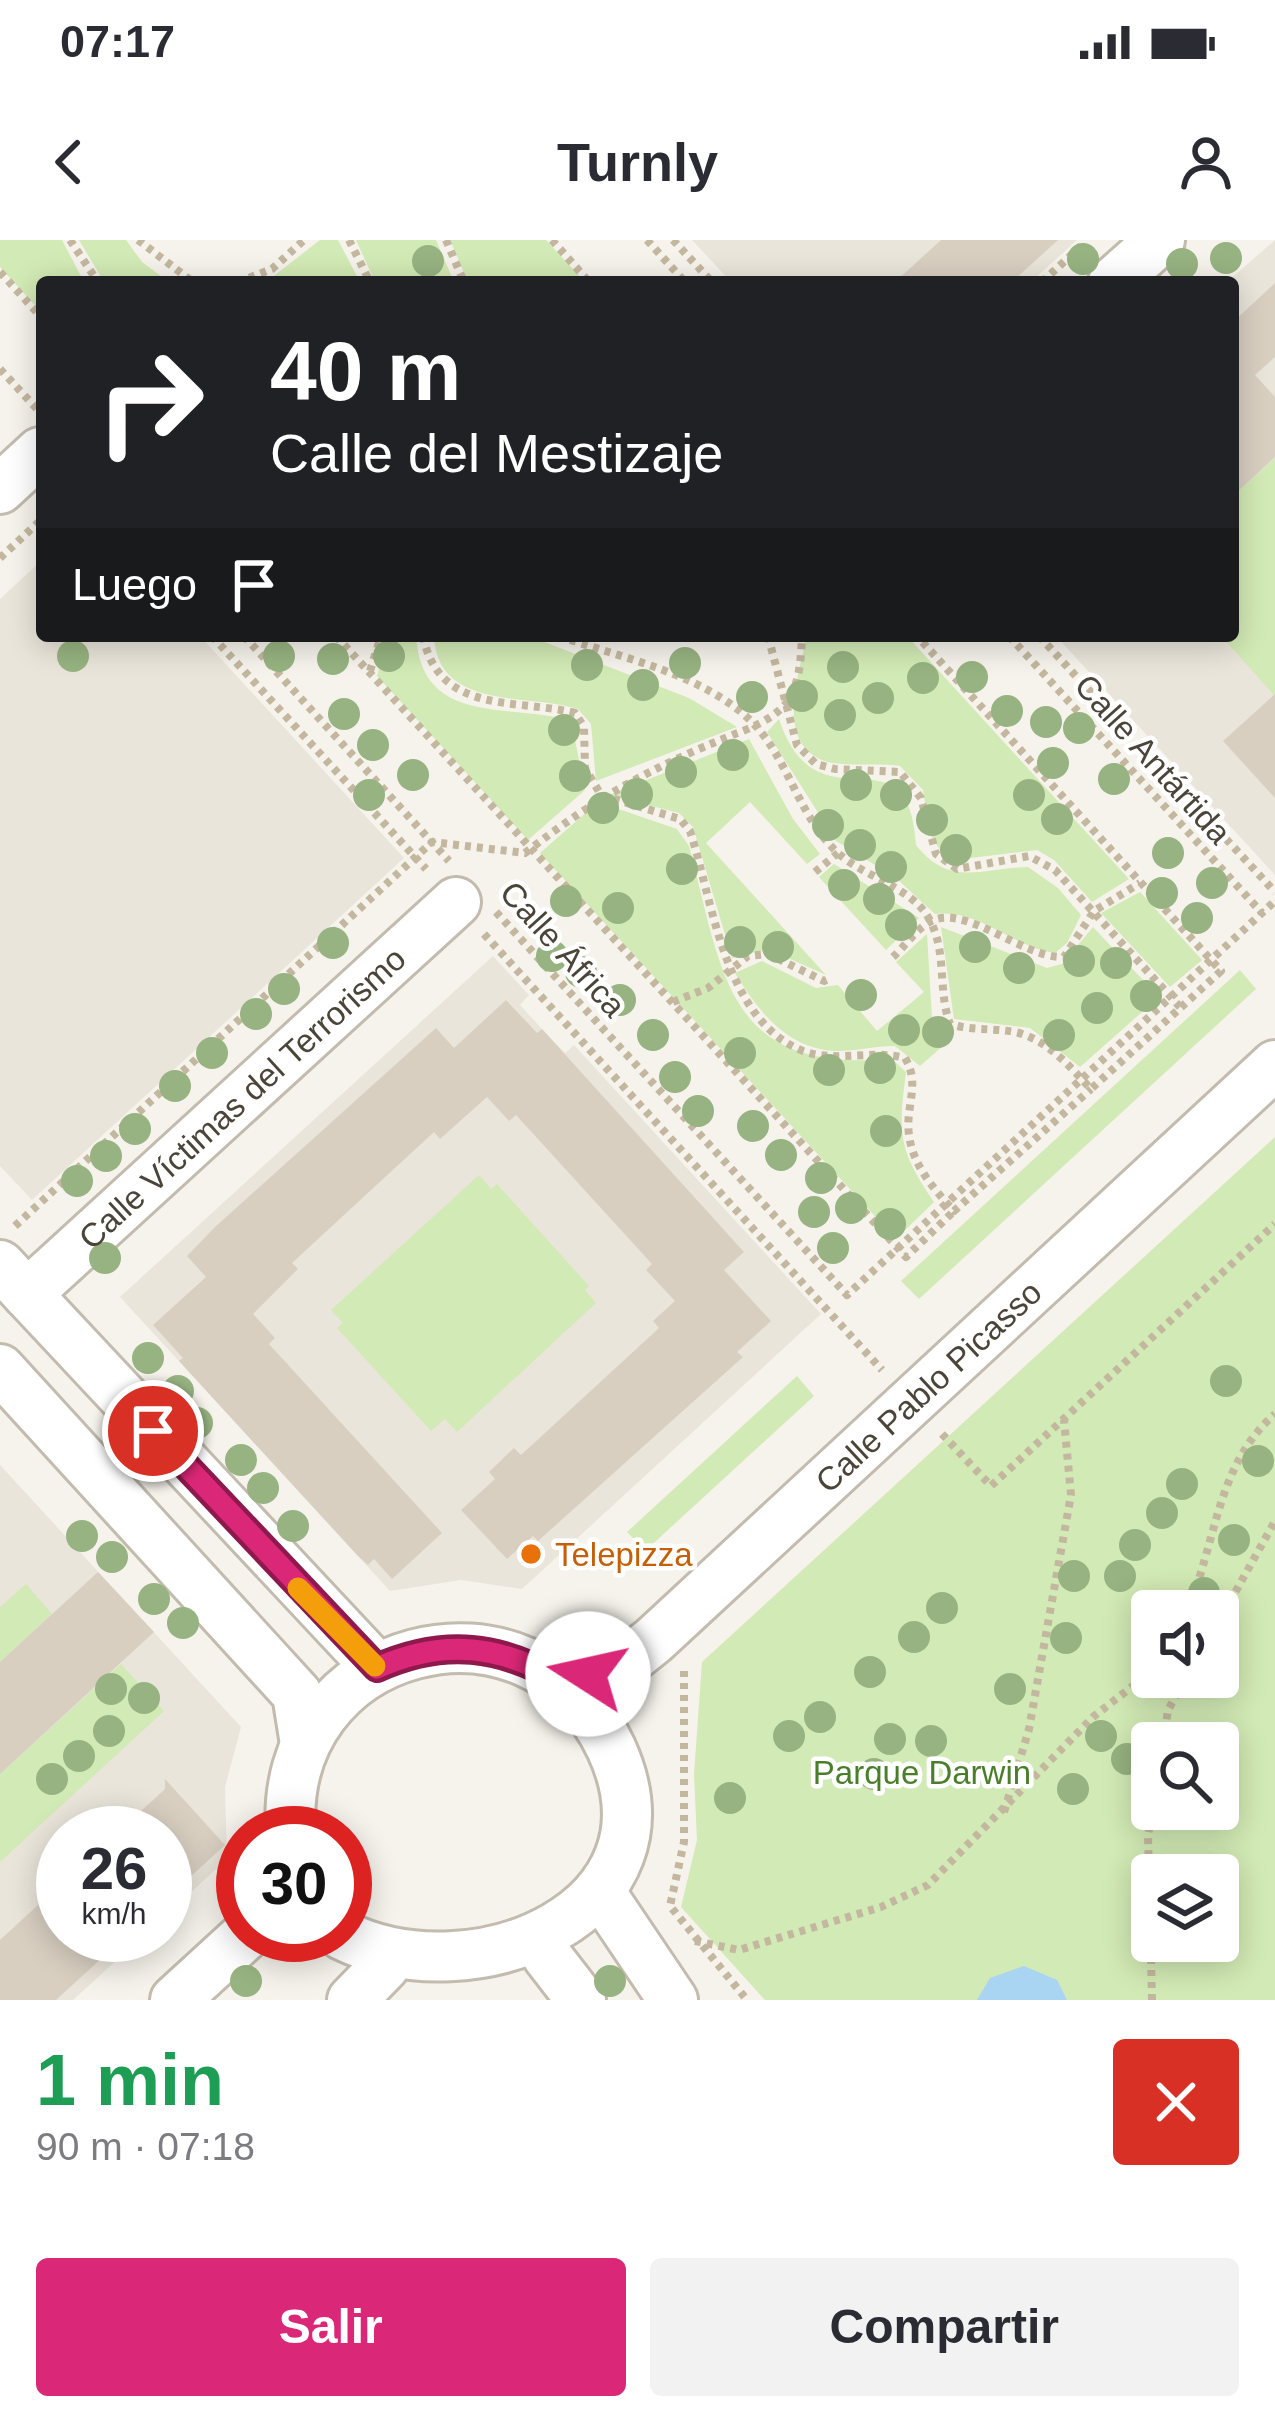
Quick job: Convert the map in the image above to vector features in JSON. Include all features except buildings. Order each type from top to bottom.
[{"type":"street","points":[[1120,276],[1160,240]]},
{"type":"street","points":[[0,489],[36,456]]},
{"type":"street","name":"Calle Víctimas del Terrorismo","points":[[13,1279],[467,891]]},
{"type":"street","name":"Calle Pablo Picasso","points":[[563,1682],[634,1656],[1275,1065]]},
{"type":"street","points":[[13,1279],[377,1668]]},
{"type":"street","points":[[0,1369],[297,1694],[305,1744]]},
{"type":"street","points":[[292,1806],[292,1785],[305,1744],[328,1708],[377,1668],[427,1650],[480,1648],[530,1663],[563,1682],[597,1721],[623,1789],[618,1862],[588,1919],[547,1956],[484,1980],[369,1983]]},
{"type":"street","points":[[603,1896],[673,2000]]},
{"type":"street","points":[[547,1956],[581,2000]]},
{"type":"street","points":[[175,2000],[217,1962]]},
{"type":"path","points":[[70,240],[94,276]]},
{"type":"path","points":[[138,240],[185,276]]},
{"type":"path","points":[[254,276],[272,269],[304,240]]},
{"type":"path","points":[[350,240],[367,276]]},
{"type":"path","points":[[446,240],[461,276]]},
{"type":"path","points":[[552,240],[584,276]]},
{"type":"path","points":[[647,240],[680,276]]},
{"type":"path","points":[[673,240],[706,276]]},
{"type":"path","points":[[1049,276],[1088,240]]},
{"type":"path","points":[[0,272],[36,311]]},
{"type":"path","points":[[0,369],[36,408]]},
{"type":"path","points":[[0,558],[36,525]]},
{"type":"path","points":[[218,642],[415,857],[467,891],[909,1400],[991,1486],[1275,1224]]},
{"type":"path","name":"Calle África","points":[[249,642],[432,842],[467,891],[847,1295],[897,1248]]},
{"type":"path","points":[[342,642],[897,1248],[1091,1089],[1221,970],[922,642]]},
{"type":"path","points":[[370,672],[379,642]]},
{"type":"path","points":[[425,642],[436,671],[461,695],[575,713],[584,727],[585,768],[601,795],[680,819],[690,832],[732,970],[766,1025],[801,1050],[834,1057],[878,1051],[905,1058],[916,1075],[909,1135],[920,1171],[950,1208]]},
{"type":"path","points":[[576,642],[699,688],[755,727],[806,813],[838,853],[916,902],[931,920],[943,965],[939,994],[950,1024],[979,1033],[1016,1032],[1053,1049],[1091,1089]]},
{"type":"path","points":[[770,642],[797,745],[816,764],[900,772],[921,798],[936,854],[957,869],[1029,856],[1055,870],[1180,1006]]},
{"type":"path","points":[[0,1239],[432,842],[525,853],[601,795],[656,765],[755,727],[788,703],[800,668],[802,642]]},
{"type":"path","name":"Calle Antártida","points":[[1014,642],[1262,914]]},
{"type":"path","points":[[1045,642],[1275,892]]},
{"type":"path","points":[[815,872],[838,853]]},
{"type":"path","points":[[892,957],[931,920],[957,918],[1040,958],[1064,957],[1094,911],[1141,883]]},
{"type":"path","points":[[950,1208],[1275,902]]},
{"type":"path","points":[[673,1002],[708,988],[748,956],[767,954],[824,981],[831,978]]},
{"type":"path","points":[[1196,1590],[1229,1471],[1251,1435],[1275,1414]]},
{"type":"path","points":[[1004,1813],[1029,1729],[1070,1495],[1064,1418]]},
{"type":"path","points":[[925,1450],[960,1419]]},
{"type":"path","points":[[1237,1590],[1275,1521]]},
{"type":"path","points":[[701,1656],[683,1672],[683,1842],[670,1906],[747,2000]]},
{"type":"path","points":[[739,1951],[880,1907],[928,1885],[1004,1813],[1093,1717],[1131,1687]]},
{"type":"path","points":[[1149,1830],[1152,2000]]},
{"type":"shaded area","points":[[692,240],[1077,240],[1038,276],[725,276]]},
{"type":"shaded area","points":[[1275,240],[1275,875],[1061,642],[1239,642],[1239,276],[1234,276]]},
{"type":"shaded area","points":[[36,566],[36,642],[206,642],[404,858],[32,1200],[0,1166],[0,599]]},
{"type":"shaded area","points":[[493,956],[529,995],[520,1005],[565,1053],[574,1045],[821,1314],[522,1589],[461,1580],[390,1591],[120,1297]]},
{"type":"shaded area","points":[[0,1465],[241,1727],[225,1787],[226,1806],[216,1806],[216,1869],[192,1891],[192,1806],[36,1806],[36,1962],[115,1962],[73,2000],[0,2000]]},
{"type":"green space","points":[[0,240],[62,240],[81,276],[36,276],[36,306],[0,267]]},
{"type":"green space","points":[[79,240],[126,240],[142,262],[161,276],[100,276]]},
{"type":"green space","points":[[320,240],[338,240],[357,276],[274,276]]},
{"type":"green space","points":[[356,240],[436,240],[451,276],[372,276]]},
{"type":"green space","points":[[450,240],[546,240],[579,276],[465,276]]},
{"type":"green space","points":[[1275,458],[1275,696],[1226,642],[1239,642],[1239,491]]},
{"type":"green space","points":[[387,642],[417,642],[433,684],[449,697],[469,705],[565,719],[573,730],[585,790],[528,840],[377,676]]},
{"type":"green space","points":[[435,642],[544,642],[689,698],[737,727],[596,781],[591,724],[578,709],[468,688],[451,677],[439,660]]},
{"type":"green space","points":[[806,642],[912,642],[1129,879],[1092,902],[1054,860],[1037,850],[962,859],[942,853],[930,834],[923,790],[900,766],[830,762],[807,750],[794,721]]},
{"type":"green space","points":[[779,719],[796,753],[815,770],[880,781],[897,789],[910,809],[916,845],[941,867],[967,872],[1028,867],[1058,888],[1081,915],[1067,943],[1055,953],[967,917],[935,914],[896,878],[836,841],[767,732]]},
{"type":"green space","points":[[749,739],[793,819],[820,854],[807,864],[750,802],[706,843],[826,975],[768,949],[732,958],[693,827],[679,813],[609,795]]},
{"type":"green space","points":[[598,802],[677,829],[689,846],[725,975],[741,1007],[764,1033],[795,1050],[837,1059],[892,1059],[906,1072],[902,1126],[907,1154],[934,1202],[896,1239],[540,853]]},
{"type":"green space","points":[[834,864],[919,918],[886,950],[819,877]]},
{"type":"green space","points":[[1140,892],[1202,960],[1170,987],[1101,913]]},
{"type":"green space","points":[[941,927],[1047,968],[1062,964],[1093,927],[1159,997],[1080,1067],[1030,1028],[954,1019]]},
{"type":"green space","points":[[927,934],[932,1018],[951,1039],[920,1066],[895,1046],[837,1051],[804,1044],[764,1014],[735,973],[762,961],[816,988],[838,985],[877,1031],[924,992],[896,962]]},
{"type":"green space","points":[[1240,970],[1256,989],[919,1299],[901,1281]]},
{"type":"green space","name":"Parque Darwin","points":[[1275,1137],[1275,2000],[765,2000],[681,1907],[697,1840],[694,1774],[702,1662]]},
{"type":"green space","points":[[479,1175],[491,1189],[497,1184],[589,1286],[585,1290],[596,1303],[457,1432],[445,1419],[431,1431],[337,1328],[343,1323],[331,1310]]},
{"type":"green space","points":[[797,1376],[814,1396],[645,1551],[627,1532]]},
{"type":"green space","points":[[26,1584],[52,1614],[0,1662],[0,1607]]},
{"type":"green space","points":[[121,1664],[164,1711],[61,1806],[36,1806],[36,1829],[0,1862],[0,1774]]},
{"type":"water","points":[[1024,1966],[1057,1980],[1067,2000],[977,2000],[990,1978]]},
{"type":"slow traffic","points":[[298,1588],[375,1666]]},
{"type":"place","name":"Telepizza","points":[[531,1554]]},
{"type":"route","points":[[153,1431],[377,1668],[401,1657],[453,1647],[505,1654],[563,1682],[588,1674]]}]
